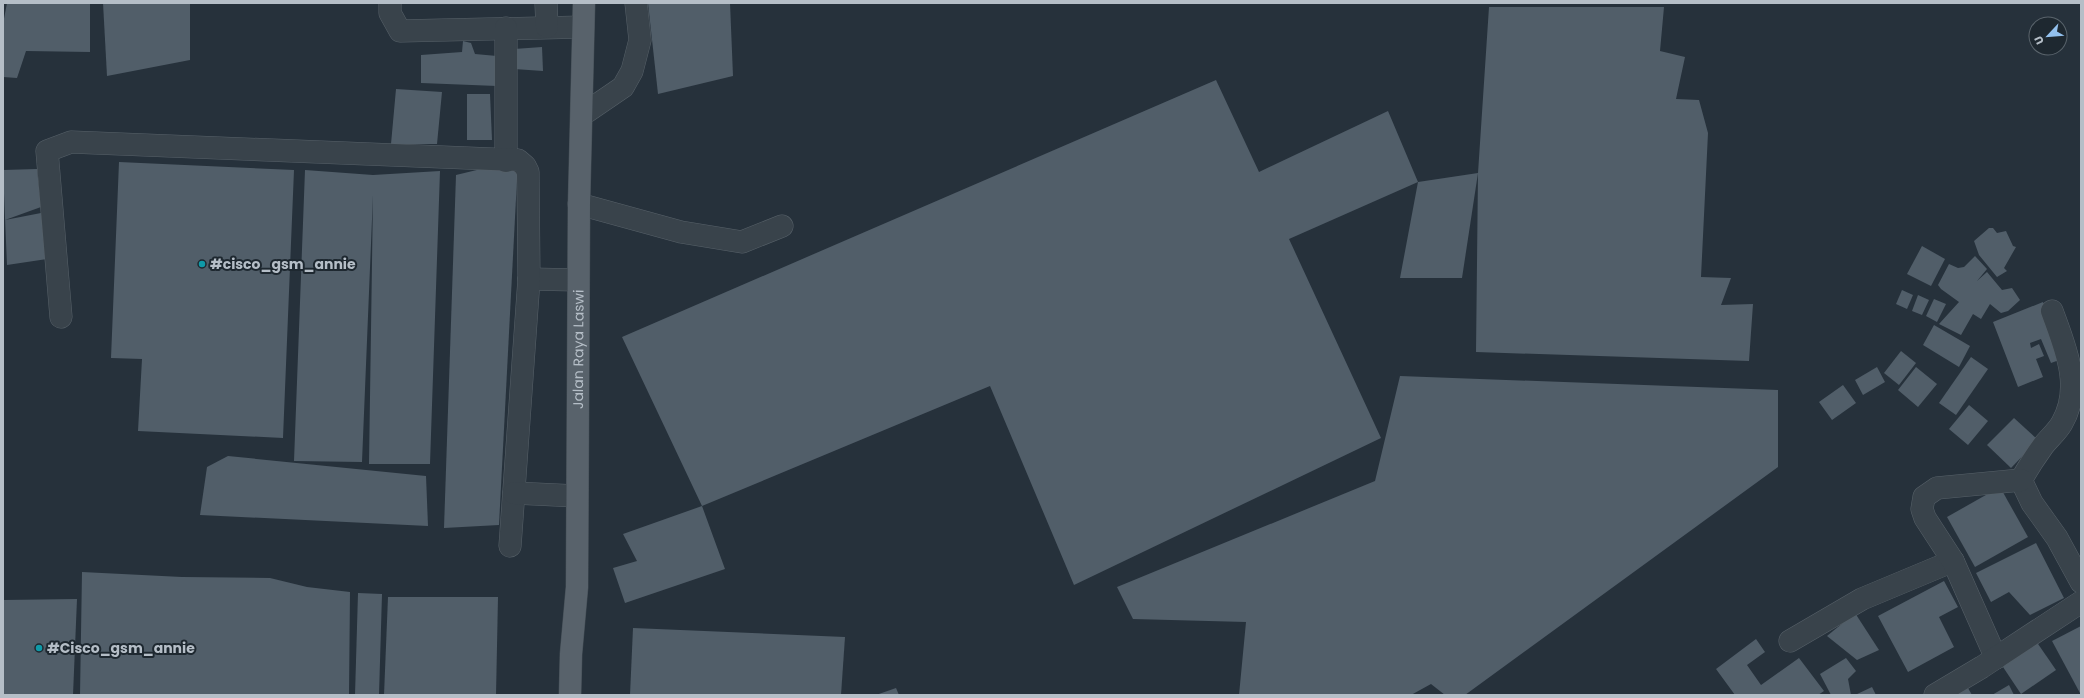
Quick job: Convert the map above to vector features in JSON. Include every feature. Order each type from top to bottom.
[{"type":"main road","name":"Jalan Raya Laswi","points":[[570,695],[571,654],[577,587],[578,280],[584,3]]},
{"type":"street","points":[[390,3],[390,13],[400,30],[583,27]]},
{"type":"street","points":[[546,3],[547,27]]},
{"type":"street","points":[[582,115],[623,87],[632,71],[640,40],[636,3]]},
{"type":"street","points":[[506,28],[506,161]]},
{"type":"street","points":[[61,317],[47,151],[71,142],[506,161],[518,160],[528,172],[530,279],[510,546]]},
{"type":"street","points":[[579,204],[681,232],[742,242],[782,226]]},
{"type":"street","points":[[530,279],[578,280]]},
{"type":"street","points":[[2021,480],[2043,445],[2062,424],[2072,398],[2072,385],[2067,352],[2052,312]]},
{"type":"street","points":[[1996,658],[1953,561],[1925,518],[1922,509],[1924,497],[1937,488],[2021,480]]},
{"type":"street","points":[[2021,480],[2032,503],[2057,538],[2081,582]]},
{"type":"street","points":[[514,493],[577,496]]},
{"type":"street","points":[[1790,641],[1862,599],[1953,561]]},
{"type":"street","points":[[1935,695],[1996,658],[2081,602]]},
{"type":"building","points":[[7,3],[90,3],[90,52],[26,51],[17,78],[3,77],[3,24]]},
{"type":"building","points":[[103,3],[190,3],[190,60],[107,76]]},
{"type":"building","points":[[648,3],[730,3],[733,76],[658,94]]},
{"type":"building","points":[[1489,7],[1664,7],[1660,51],[1685,57],[1676,99],[1699,100],[1708,133],[1701,277],[1731,278],[1721,305],[1753,304],[1749,361],[1476,352],[1478,173]]},
{"type":"building","points":[[463,41],[471,43],[475,54],[497,56],[497,86],[421,83],[421,55],[462,52]]},
{"type":"building","points":[[542,47],[543,71],[514,69],[514,49]]},
{"type":"building","points":[[1216,80],[1259,172],[1388,111],[1418,182],[1289,239],[1381,438],[1074,585],[990,386],[702,506],[622,337]]},
{"type":"building","points":[[396,89],[442,92],[437,144],[391,144]]},
{"type":"building","points":[[467,94],[490,94],[492,140],[467,140]]},
{"type":"building","points":[[518,160],[499,525],[444,528],[456,175]]},
{"type":"building","name":"#cisco_gsm_annie","points":[[119,162],[294,170],[283,438],[138,431],[142,359],[111,358]]},
{"type":"building","points":[[37,169],[41,207],[5,220],[3,170]]},
{"type":"building","points":[[305,170],[373,175],[440,171],[430,464],[369,464],[373,195],[362,462],[294,461]]},
{"type":"building","points":[[1478,173],[1462,278],[1400,278],[1418,182]]},
{"type":"building","points":[[41,213],[47,259],[7,265],[5,220]]},
{"type":"building","points":[[1989,228],[1993,228],[1997,233],[2006,231],[2013,246],[2016,247],[2004,268],[2007,271],[1997,277],[1979,255],[1974,241]]},
{"type":"building","points":[[1922,246],[1945,259],[1931,286],[1907,274]]},
{"type":"building","points":[[1975,256],[1987,269],[1977,281],[1987,272],[2002,290],[2012,288],[2020,300],[2008,311],[2001,313],[1990,304],[1981,319],[1973,314],[1961,335],[1939,324],[1959,302],[1941,289],[1938,285],[1949,264],[1958,268],[1964,267]]},
{"type":"building","points":[[1902,290],[1913,295],[1907,309],[1896,304]]},
{"type":"building","points":[[1918,295],[1929,300],[1922,315],[1912,311]]},
{"type":"building","points":[[1934,299],[1946,304],[1937,322],[1926,316]]},
{"type":"building","points":[[2043,302],[2056,333],[2062,359],[2051,363],[2041,339],[2030,343],[2031,348],[2039,344],[2044,356],[2036,359],[2043,377],[2018,387],[1993,322]]},
{"type":"building","points":[[1934,325],[1970,346],[1959,367],[1923,345]]},
{"type":"building","points":[[1901,351],[1916,363],[1899,385],[1884,373]]},
{"type":"building","points":[[1971,357],[1988,369],[1956,415],[1939,403]]},
{"type":"building","points":[[1877,367],[1885,382],[1863,395],[1855,380]]},
{"type":"building","points":[[1916,367],[1937,384],[1918,407],[1898,390]]},
{"type":"building","points":[[1400,376],[1778,390],[1778,467],[1465,695],[1445,695],[1431,684],[1411,695],[1239,695],[1246,622],[1133,619],[1117,587],[1375,481]]},
{"type":"building","points":[[1843,385],[1856,403],[1832,420],[1819,402]]},
{"type":"building","points":[[1969,405],[1988,421],[1968,445],[1949,429]]},
{"type":"building","points":[[2014,418],[2038,440],[2011,468],[1987,445]]},
{"type":"building","points":[[228,456],[426,476],[428,526],[200,515],[207,467]]},
{"type":"building","points":[[2000,487],[2028,537],[1975,567],[1947,517]]},
{"type":"building","points":[[702,506],[725,569],[625,603],[613,568],[637,561],[623,534]]},
{"type":"building","points":[[2036,543],[2064,598],[2030,615],[2009,592],[1991,602],[1976,573]]},
{"type":"building","points":[[82,572],[182,577],[270,578],[307,587],[350,592],[349,695],[80,695]]},
{"type":"building","points":[[1944,581],[1958,607],[1939,617],[1954,647],[1908,672],[1878,616]]},
{"type":"building","points":[[358,593],[382,594],[379,695],[355,695]]},
{"type":"building","points":[[388,597],[498,597],[496,695],[384,695]]},
{"type":"building","name":"#Cisco_gsm_annie","points":[[77,599],[73,695],[3,695],[3,600]]},
{"type":"building","points":[[1855,613],[1879,650],[1857,660],[1827,636]]},
{"type":"building","points":[[2081,626],[2081,695],[2052,641]]},
{"type":"building","points":[[633,628],[845,637],[841,695],[630,695]]},
{"type":"building","points":[[1756,639],[1765,652],[1747,665],[1761,685],[1799,658],[1824,691],[1818,695],[1735,695],[1716,669]]},
{"type":"building","points":[[2036,641],[2056,670],[2021,694],[2001,664]]},
{"type":"building","points":[[1846,658],[1856,671],[1848,679],[1851,695],[1831,695],[1820,674]]},
{"type":"building","points":[[2009,685],[2014,695],[1992,695]]},
{"type":"building","points":[[1872,687],[1876,695],[1855,695]]},
{"type":"building","points":[[896,688],[899,695],[876,695]]},
{"type":"building","points":[[1968,688],[1972,695],[1955,695]]},
{"type":"place","name":"#cisco_gsm_annie","points":[[202,264]]},
{"type":"place","name":"#Cisco_gsm_annie","points":[[39,648]]}]
